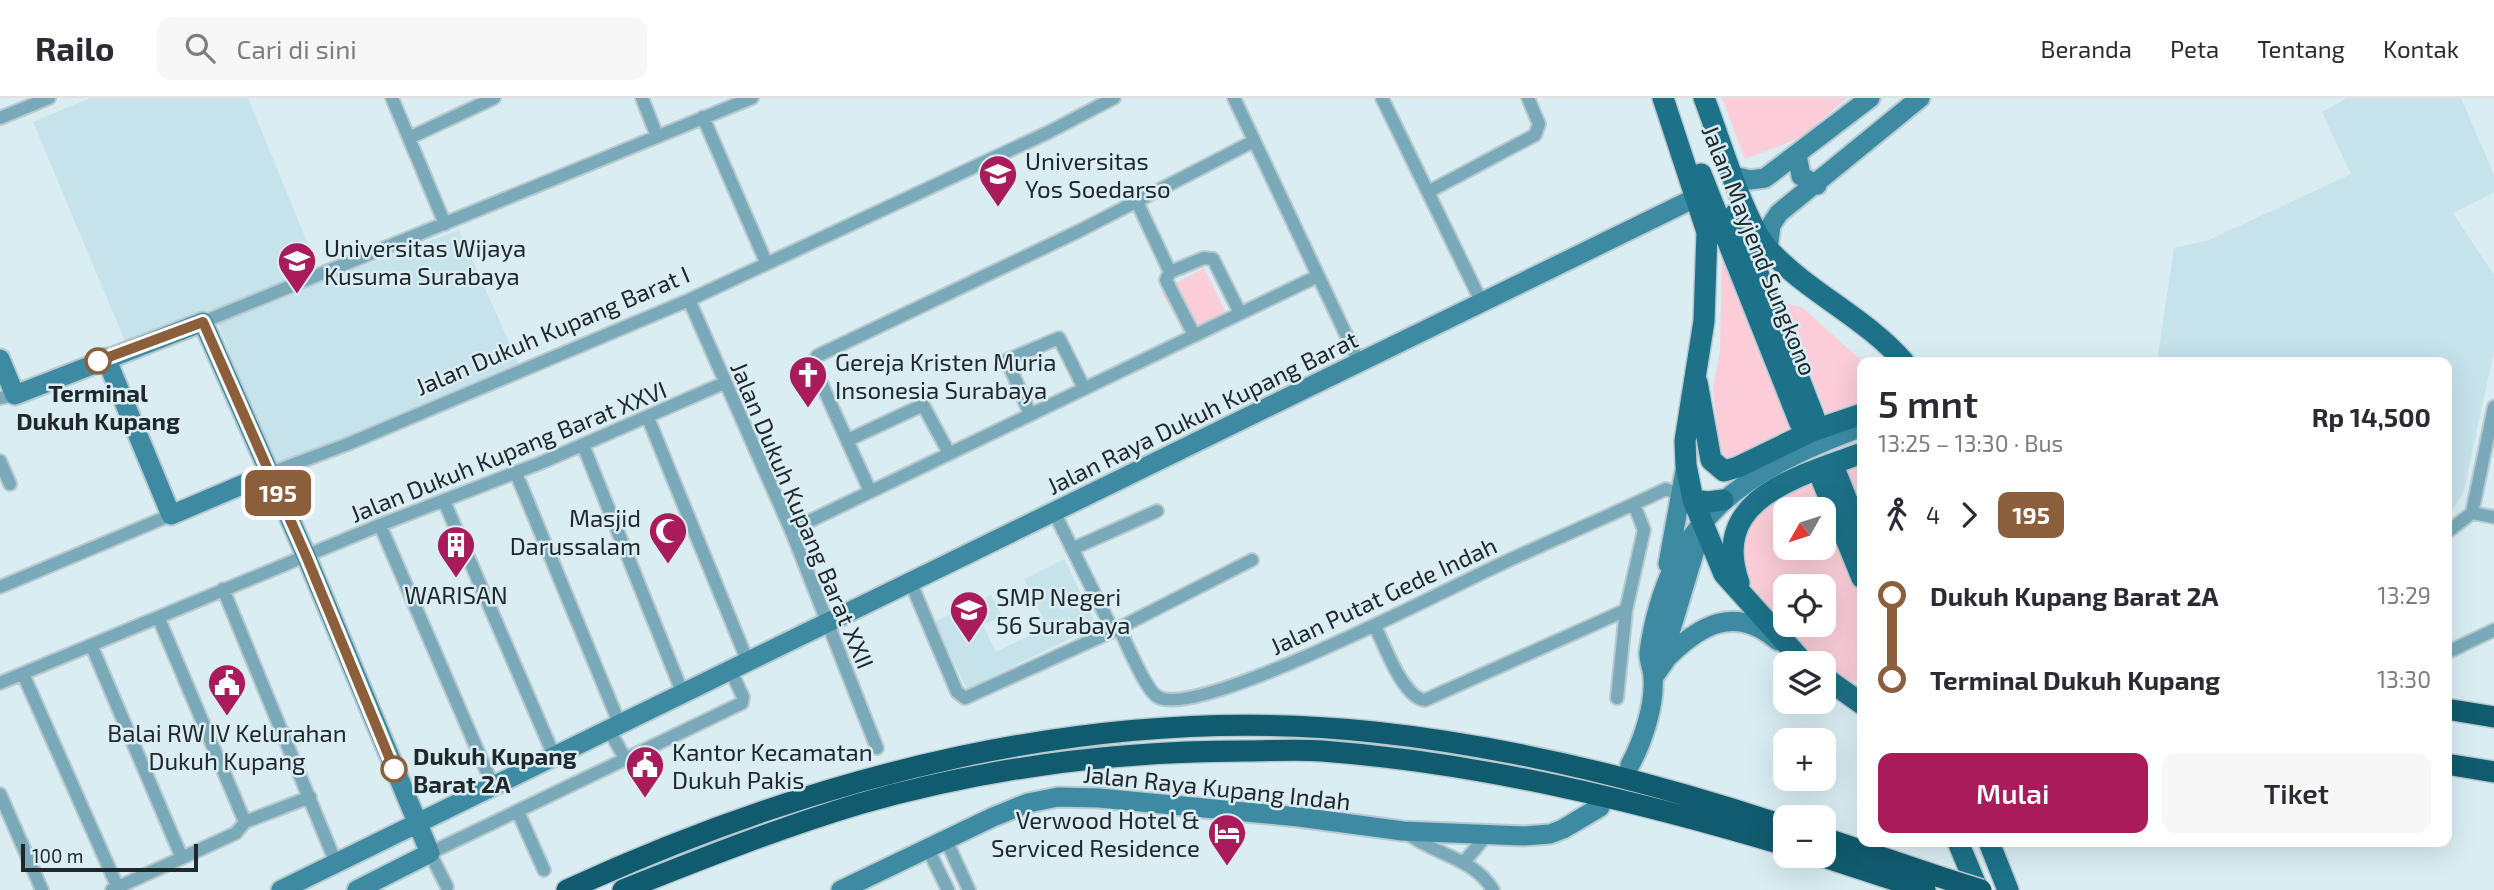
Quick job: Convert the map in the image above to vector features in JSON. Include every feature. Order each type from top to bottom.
[{"type":"highway","points":[[2452,710],[2494,717]]},
{"type":"highway","points":[[567,890],[745,816],[842,785],[983,752],[1075,736],[1140,729],[1286,726],[1371,731],[1451,741],[1635,779],[1773,822]]},
{"type":"highway","points":[[623,890],[768,833],[873,801],[1002,771],[1168,751],[1318,751],[1450,765],[1601,795],[1773,842]]},
{"type":"highway","points":[[2452,765],[2494,772]]},
{"type":"highway","points":[[1836,843],[1932,883]]},
{"type":"highway","points":[[1836,860],[1932,883],[1980,890]]},
{"type":"main road","points":[[1663,98],[1707,232],[1704,321],[1685,440],[1686,497],[1724,574],[1792,651]]},
{"type":"main road","name":"Jalan Mayjend Sungkono","points":[[1669,98],[1807,420],[1691,98]]},
{"type":"main road","points":[[1704,98],[1752,222],[1768,249],[1856,320],[1908,357]]},
{"type":"main road","points":[[1856,320],[1889,357]]},
{"type":"main road","points":[[1886,342],[1900,357]]},
{"type":"main road","points":[[1696,376],[1711,460],[1724,471],[1738,467],[1812,431],[1857,416]]},
{"type":"main road","points":[[1746,602],[1733,563],[1733,538],[1740,517],[1779,488],[1857,455]]},
{"type":"main road","points":[[1857,529],[1829,477],[1857,563]]},
{"type":"main road","points":[[1686,497],[1708,502],[1723,499]]},
{"type":"main road","points":[[1836,686],[1857,700]]},
{"type":"main road","points":[[1960,847],[1980,890]]},
{"type":"main road","points":[[1991,847],[2008,890]]},
{"type":"street","points":[[0,118],[49,98]]},
{"type":"street","points":[[392,98],[445,224]]},
{"type":"street","points":[[409,138],[495,98]]},
{"type":"street","points":[[642,98],[657,136]]},
{"type":"street","points":[[0,359],[8,396],[203,322],[752,98]]},
{"type":"street","points":[[1234,98],[1359,362]]},
{"type":"street","points":[[1382,98],[1482,303]]},
{"type":"street","points":[[1428,192],[1535,135],[1539,124],[1528,98]]},
{"type":"street","points":[[1734,176],[1750,180],[1765,178],[1870,98]]},
{"type":"street","points":[[1768,249],[1771,225],[1779,213],[1817,185],[1920,98]]},
{"type":"street","name":"Jalan Dukuh Kupang Barat I","points":[[0,587],[689,300],[1049,132],[1105,100]]},
{"type":"street","points":[[703,117],[766,262]]},
{"type":"street","points":[[870,491],[814,365],[817,356],[1079,231],[1254,141]]},
{"type":"street","points":[[1797,155],[1801,176],[1817,185]]},
{"type":"street","name":"Jalan Raya Dukuh Kupang Barat","points":[[281,890],[1695,198]]},
{"type":"street","points":[[1137,202],[1170,272]]},
{"type":"street","points":[[1194,335],[1166,280],[1170,272],[1203,258],[1213,259],[1240,313]]},
{"type":"street","points":[[791,530],[1318,276]]},
{"type":"street","name":"Jalan Dukuh Kupang Barat XXII","points":[[689,300],[791,530],[877,748]]},
{"type":"street","points":[[203,322],[307,558],[416,822],[447,887]]},
{"type":"street","points":[[1030,414],[1007,360],[1059,338],[1084,388]]},
{"type":"street","points":[[106,358],[171,515]]},
{"type":"street","name":"Jalan Dukuh Kupang Barat XXVI","points":[[0,683],[92,648],[223,589],[307,558],[380,525],[516,473],[724,383]]},
{"type":"street","points":[[848,440],[923,405],[949,453]]},
{"type":"street","points":[[2452,528],[2472,513],[2494,407]]},
{"type":"street","points":[[356,890],[742,703],[739,667],[648,418]]},
{"type":"street","points":[[1664,593],[1677,556],[1723,499],[1794,455],[1857,428]]},
{"type":"street","points":[[1665,661],[1669,636],[1702,527],[1769,482],[1822,454],[1857,442]]},
{"type":"street","points":[[583,445],[683,694]]},
{"type":"street","points":[[0,461],[10,484]]},
{"type":"street","points":[[516,473],[626,760]]},
{"type":"street","name":"Jalan Putat Gede Indah","points":[[1054,512],[1153,693],[1166,700],[1183,700],[1228,688],[1375,626],[1499,565],[1666,489],[1686,497]]},
{"type":"street","points":[[1630,765],[1640,743],[1653,678],[1648,654],[1686,497]]},
{"type":"street","points":[[443,501],[555,758]]},
{"type":"street","points":[[1617,698],[1626,610],[1644,530],[1634,504]]},
{"type":"street","points":[[1072,549],[1157,511]]},
{"type":"street","points":[[2472,513],[2494,517]]},
{"type":"street","points":[[380,525],[493,786]]},
{"type":"street","points":[[910,581],[957,692],[965,698],[1116,629],[1252,560]]},
{"type":"street","points":[[223,589],[336,863]]},
{"type":"street","points":[[1375,626],[1401,680],[1413,696],[1425,700],[1626,610]]},
{"type":"street","points":[[159,619],[245,822]]},
{"type":"street","points":[[1653,678],[1665,661],[1697,630],[1725,622],[1761,629],[1789,651]]},
{"type":"street","points":[[2452,650],[2494,630]]},
{"type":"street","points":[[92,648],[182,858]]},
{"type":"street","points":[[23,674],[115,889],[236,833],[245,822],[310,797]]},
{"type":"street","points":[[0,794],[42,890]]},
{"type":"street","name":"Jalan Raya Kupang Indah","points":[[841,890],[1004,812],[1058,797],[1099,798],[1299,817],[1403,831],[1487,835],[1550,834],[1600,807]]},
{"type":"street","points":[[518,813],[544,870]]},
{"type":"street","points":[[1403,831],[1429,849],[1464,862],[1485,877],[1493,890]]},
{"type":"street","points":[[1464,862],[1487,835]]},
{"type":"street","points":[[946,840],[969,890]]},
{"type":"street","points":[[928,849],[948,890]]},
{"type":"shaded area","name":"Universitas Wijaya Kusuma Surabaya","points":[[90,98],[248,98],[323,281],[459,230],[520,367],[274,467],[213,309],[125,341],[33,122]]},
{"type":"shaded area","points":[[1722,98],[1847,98],[1800,138],[1745,159]]},
{"type":"shaded area","points":[[2348,98],[2461,98],[2494,175],[2494,192],[2453,213],[2494,275],[2494,351],[2463,494],[2452,510],[2452,357],[2158,357],[2174,248],[2209,240],[2351,174],[2322,112]]},
{"type":"shaded area","points":[[1722,251],[1796,435],[1727,469],[1712,458],[1716,419],[1713,388],[1720,351]]},
{"type":"shaded area","points":[[1204,268],[1230,321],[1189,342],[1161,291]]},
{"type":"shaded area","points":[[1783,303],[1802,307],[1857,357],[1857,413],[1829,421]]},
{"type":"shaded area","points":[[1857,466],[1857,498],[1846,471]]},
{"type":"shaded area","points":[[1815,481],[1821,497],[1781,497]]},
{"type":"shaded area","points":[[1773,501],[1773,560],[1836,560],[1836,533],[1857,585],[1857,682],[1836,674],[1836,651],[1805,651],[1792,637],[1836,637],[1836,574],[1773,574],[1773,615],[1738,572],[1739,527]]},
{"type":"shaded area","points":[[1064,559],[1097,627],[1079,636],[1069,616],[1047,626],[1024,579]]},
{"type":"shaded area","name":"SMP Negeri 56 Surabaya","points":[[991,595],[1002,616],[983,625],[996,652],[1068,617],[1077,635],[967,689],[934,622]]},
{"type":"bus line","name":"195","points":[[98,361],[203,322],[307,558],[394,769]]},
{"type":"place","name":"Universitas Yos Soedarso","points":[[998,208]]},
{"type":"place","name":"Universitas Wijaya Kusuma Surabaya","points":[[297,295]]},
{"type":"place","name":"Terminal Dukuh Kupang","points":[[98,361]]},
{"type":"place","name":"Gereja Kristen Muria Insonesia Surabaya","points":[[808,409]]},
{"type":"place","name":"Masjid Darussalam","points":[[668,565]]},
{"type":"place","name":"WARISAN","points":[[456,579]]},
{"type":"place","name":"SMP Negeri 56 Surabaya","points":[[969,644]]},
{"type":"place","name":"Balai RW IV Kelurahan Dukuh Kupang","points":[[227,717]]},
{"type":"place","name":"Dukuh Kupang Barat 2A","points":[[394,769]]},
{"type":"place","name":"Kantor Kecamatan Dukuh Pakis","points":[[645,799]]},
{"type":"place","name":"Verwood Hotel & Serviced Residence","points":[[1227,867]]}]
